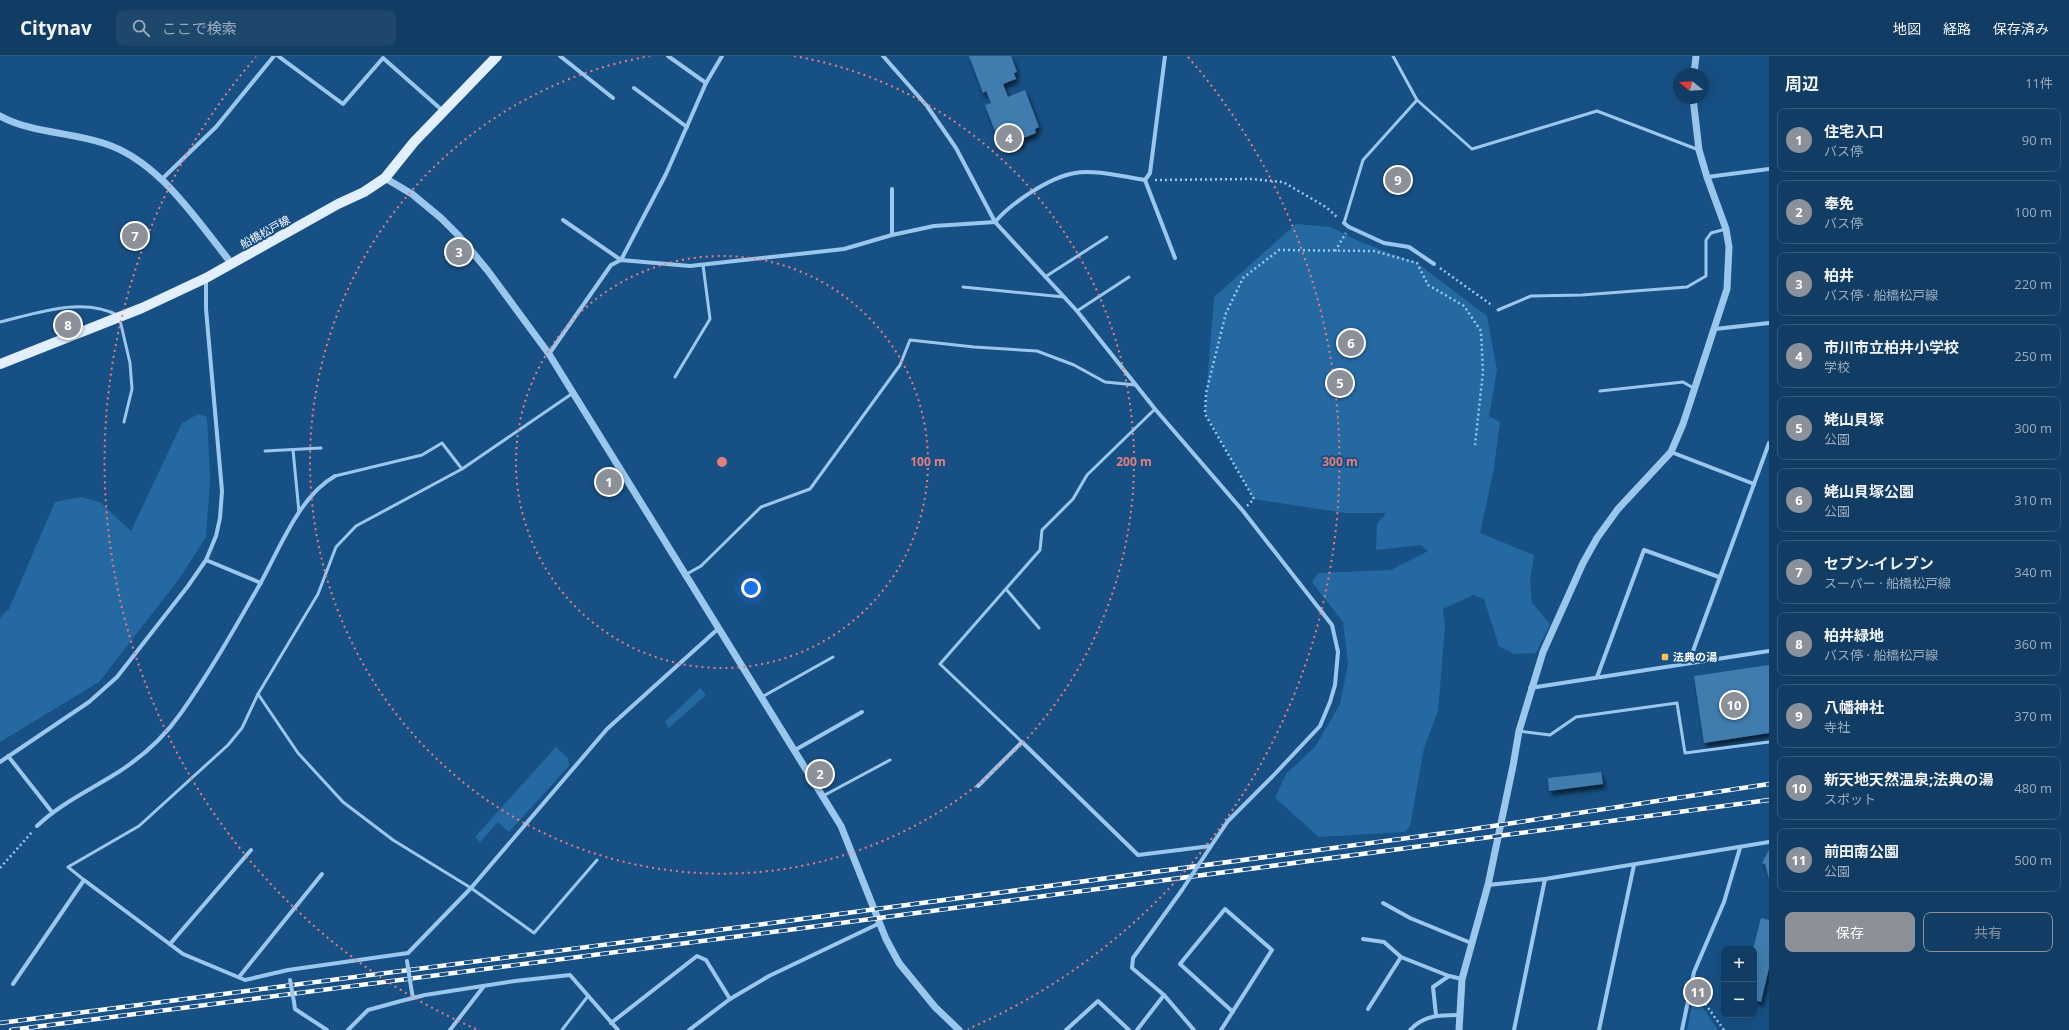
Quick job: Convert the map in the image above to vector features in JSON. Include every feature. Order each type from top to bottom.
[{"type":"main road","name":"船橋松戸線","points":[[0,364],[142,308],[206,278],[338,204],[364,192],[385,178],[414,142],[497,56]]},
{"type":"street","points":[[162,179],[216,127],[274,56]]},
{"type":"street","points":[[278,56],[343,104],[383,58],[443,111]]},
{"type":"street","points":[[560,56],[613,98]]},
{"type":"street","points":[[668,56],[706,83]]},
{"type":"street","points":[[549,354],[611,265],[621,260],[666,174],[706,83],[722,56]]},
{"type":"street","points":[[883,56],[927,106],[952,142],[995,222],[1077,311],[1155,409],[1243,510],[1332,625],[1338,652],[1335,685],[1320,726],[1228,821],[1134,958],[1132,968],[1164,994],[1194,1030]]},
{"type":"street","points":[[1145,180],[1150,173],[1165,56]]},
{"type":"street","points":[[1695,68],[1696,56]]},
{"type":"street","points":[[634,88],[686,127]]},
{"type":"street","points":[[1459,1030],[1458,1015],[1462,979],[1488,885],[1513,766],[1518,732],[1530,688],[1543,652],[1583,563],[1597,538],[1618,509],[1671,452],[1695,389],[1727,289],[1730,265],[1726,229],[1706,177],[1699,150],[1694,104]]},
{"type":"street","points":[[0,116],[34,128],[103,143],[126,152],[144,163],[162,179],[232,264]]},
{"type":"street","points":[[1706,177],[1769,169]]},
{"type":"street","points":[[563,220],[621,260],[690,266],[844,249],[892,235],[934,226],[995,222],[1005,209],[1044,184],[1075,173],[1110,174],[1145,180]]},
{"type":"street","points":[[385,178],[412,194],[441,218],[459,236],[488,271],[549,354],[841,826],[880,923],[898,963],[935,1007],[959,1030]]},
{"type":"street","points":[[1145,180],[1175,258]]},
{"type":"street","points":[[892,189],[892,235]]},
{"type":"street","points":[[1344,223],[1349,227],[1384,243],[1409,247],[1434,264]]},
{"type":"street","points":[[0,762],[89,702],[117,677],[188,586],[206,560],[216,536],[220,518],[222,491],[206,309],[206,278]]},
{"type":"street","points":[[1715,329],[1769,324]]},
{"type":"street","points":[[1689,662],[1769,443]]},
{"type":"street","points":[[1671,452],[1754,484]]},
{"type":"street","points":[[37,826],[52,812],[121,770],[152,747],[180,714],[222,651],[299,512],[324,482],[335,476]]},
{"type":"street","points":[[1597,677],[1644,550],[1719,577]]},
{"type":"street","points":[[206,560],[261,583]]},
{"type":"street","points":[[413,998],[407,961],[408,953],[471,888],[607,729],[719,628]]},
{"type":"street","points":[[1530,688],[1689,662],[1769,651]]},
{"type":"street","points":[[795,750],[862,712]]},
{"type":"street","points":[[978,786],[1022,742],[1138,855],[1211,846]]},
{"type":"street","points":[[8,756],[52,812]]},
{"type":"street","points":[[1488,885],[1545,879],[1769,842]]},
{"type":"street","points":[[1682,1030],[1694,972],[1724,902],[1740,848]]},
{"type":"street","points":[[170,944],[251,850]]},
{"type":"street","points":[[1599,1030],[1634,865]]},
{"type":"street","points":[[239,977],[322,874]]},
{"type":"street","points":[[1514,1030],[1545,879]]},
{"type":"street","points":[[13,984],[84,880],[183,954],[245,980],[288,970],[408,953]]},
{"type":"street","points":[[1383,903],[1410,918],[1471,943]]},
{"type":"street","points":[[1222,1030],[1272,950],[1225,909],[1180,964],[1233,1012]]},
{"type":"street","points":[[689,1030],[730,999],[769,976],[880,923]]},
{"type":"street","points":[[1363,939],[1384,942],[1401,957],[1448,976],[1462,979]]},
{"type":"street","points":[[612,1023],[697,956],[706,960],[730,999]]},
{"type":"street","points":[[1368,1009],[1401,957]]},
{"type":"street","points":[[288,970],[295,1009],[327,1030]]},
{"type":"street","points":[[348,1030],[368,1010],[413,998],[485,986],[570,975],[618,1030]]},
{"type":"street","points":[[1436,1015],[1433,987],[1448,976]]},
{"type":"street","points":[[450,1030],[485,986]]},
{"type":"street","points":[[1137,1030],[1164,994]]},
{"type":"street","points":[[1066,1030],[1098,1001],[1129,1030]]},
{"type":"street","points":[[1410,1030],[1414,1026],[1436,1015],[1458,1015]]},
{"type":"lane","points":[[1393,56],[1417,100],[1472,149],[1597,111],[1699,150]]},
{"type":"lane","points":[[1344,223],[1363,160],[1417,100]]},
{"type":"lane","points":[[1498,310],[1531,296],[1582,295],[1687,287],[1706,276],[1706,240],[1711,233],[1726,229]]},
{"type":"lane","points":[[1045,277],[1107,237]]},
{"type":"lane","points":[[675,377],[710,319],[703,264]]},
{"type":"lane","points":[[1077,311],[1129,277]]},
{"type":"lane","points":[[963,287],[1064,297]]},
{"type":"lane","points":[[0,322],[59,308],[108,310],[119,316],[130,363],[132,389],[124,422]]},
{"type":"lane","points":[[685,575],[702,566],[761,507],[810,489],[900,365],[910,340],[974,347],[1037,351],[1074,365],[1105,382],[1136,385]]},
{"type":"lane","points":[[1600,391],[1683,382],[1695,389]]},
{"type":"lane","points":[[84,880],[68,868],[139,826],[228,745],[242,728],[258,694],[318,594],[336,547],[356,526],[462,469],[573,393]]},
{"type":"lane","points":[[1022,742],[940,664],[1040,550],[1042,530],[1073,498],[1087,475],[1155,409]]},
{"type":"lane","points":[[335,476],[422,456],[442,443],[462,469]]},
{"type":"lane","points":[[265,450],[321,448]]},
{"type":"lane","points":[[293,450],[299,512]]},
{"type":"lane","points":[[1006,589],[1039,628]]},
{"type":"lane","points":[[762,697],[833,657]]},
{"type":"lane","points":[[258,694],[298,753],[343,802],[393,840],[471,888],[534,934],[597,860]]},
{"type":"lane","points":[[1518,732],[1550,735],[1576,716],[1677,703],[1685,752],[1769,742]]},
{"type":"lane","points":[[823,796],[890,760]]},
{"type":"lane","points":[[562,1030],[588,996]]},
{"type":"path","points":[[1145,180],[1253,179],[1283,182],[1326,207],[1344,223]]},
{"type":"path","points":[[1335,251],[1349,227]]},
{"type":"path","points":[[1243,510],[1254,499],[1205,414],[1206,393],[1226,312],[1243,278],[1279,250],[1374,250],[1417,263],[1428,285],[1464,306],[1481,331],[1484,372],[1475,445]]},
{"type":"path","points":[[1434,264],[1498,310]]},
{"type":"path","points":[[0,868],[37,826]]},
{"type":"path","points":[[1699,961],[1706,1005],[1724,1030]]},
{"type":"shaded area","points":[[1296,224],[1331,227],[1358,241],[1417,263],[1487,316],[1497,370],[1489,416],[1500,422],[1494,468],[1480,533],[1534,555],[1530,581],[1532,603],[1550,624],[1536,653],[1514,654],[1499,646],[1484,599],[1473,595],[1443,609],[1445,627],[1438,711],[1424,748],[1410,826],[1405,832],[1319,837],[1275,798],[1286,774],[1315,747],[1340,704],[1348,664],[1343,622],[1312,582],[1318,573],[1391,570],[1428,551],[1421,545],[1376,550],[1377,524],[1386,513],[1345,513],[1254,499],[1205,412],[1214,297]]},
{"type":"shaded area","points":[[198,414],[207,417],[210,480],[206,537],[179,579],[99,682],[0,742],[0,618],[9,609],[55,502],[81,497],[100,502],[131,531],[182,423]]},
{"type":"shaded area","points":[[700,688],[706,695],[669,728],[665,722]]},
{"type":"shaded area","points":[[556,747],[568,758],[569,766],[509,832],[498,822],[480,842],[475,837]]},
{"type":"shaded area","points":[[1698,976],[1703,1008],[1718,1030],[1687,1030]]},
{"type":"building","points":[[969,56],[1011,56],[1017,72],[1014,73],[1016,79],[1003,84],[1008,97],[1025,90],[1039,127],[1035,129],[1036,133],[1021,139],[1023,143],[1005,150],[1001,138],[998,139],[985,105],[991,103],[986,91],[983,93]]},
{"type":"building","points":[[1769,665],[1769,733],[1704,743],[1694,676]]},
{"type":"building","points":[[1601,772],[1603,784],[1549,791],[1548,778]]},
{"type":"building","points":[[1769,850],[1769,879],[1765,864],[1762,863]]},
{"type":"building","points":[[1761,918],[1769,920],[1769,968],[1761,1002],[1757,1001],[1757,946],[1754,946]]},
{"type":"railway","points":[[0,1023],[787,921],[1460,831],[1769,784]]},
{"type":"railway","points":[[11,1030],[788,930],[1769,800]]},
{"type":"place","name":"市川市立柏井小学校","points":[[1009,138]]},
{"type":"place","name":"八幡神社","points":[[1398,180]]},
{"type":"place","name":"セブン-イレブン","points":[[135,236]]},
{"type":"place","name":"柏井","points":[[459,252]]},
{"type":"place","name":"柏井緑地","points":[[68,325]]},
{"type":"place","name":"姥山貝塚公園","points":[[1351,343]]},
{"type":"place","name":"姥山貝塚","points":[[1340,383]]},
{"type":"place","name":"住宅入口","points":[[609,482]]},
{"type":"place","name":"法典の湯","points":[[1665,657]]},
{"type":"place","name":"新天地天然温泉;法典の湯","points":[[1734,705]]},
{"type":"place","name":"奉免","points":[[820,774]]},
{"type":"place","name":"前田南公園","points":[[1698,992]]}]
